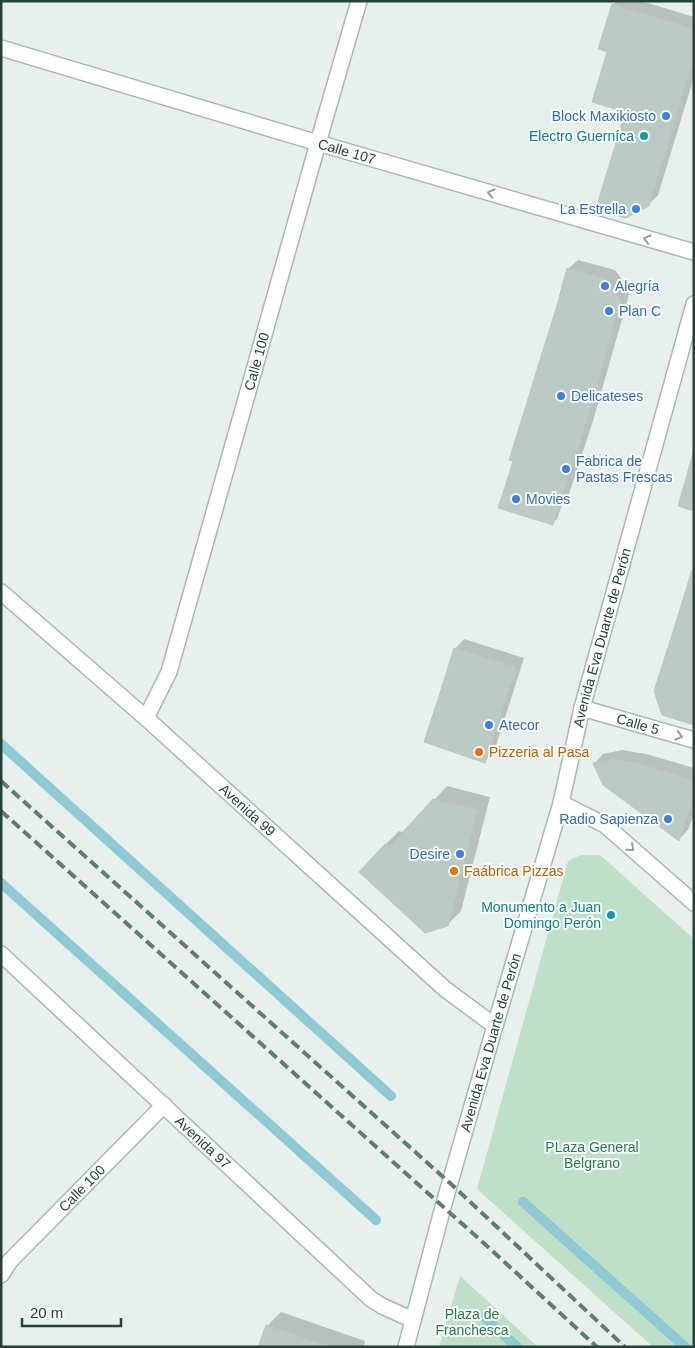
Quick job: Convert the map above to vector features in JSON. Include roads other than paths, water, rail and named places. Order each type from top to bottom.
[{"type":"street","name":"Calle 100","points":[[146,718],[169,672],[359,1]]},
{"type":"street","name":"Calle 107","points":[[1,48],[318,143],[694,252]]},
{"type":"street","name":"Avenida Eva Duarte de Perón","points":[[406,1347],[443,1207],[560,803],[582,708],[694,304]]},
{"type":"street","name":"Avenida 99","points":[[1,592],[146,718],[445,989],[495,1026]]},
{"type":"street","name":"Calle 5","points":[[582,708],[694,740]]},
{"type":"street","points":[[560,803],[605,825],[694,903]]},
{"type":"street","name":"Avenida 97","points":[[1,954],[371,1299],[414,1320]]},
{"type":"street","name":"Calle 100","points":[[1,1275],[10,1261],[164,1105]]},
{"type":"waterway","points":[[1,744],[391,1096]]},
{"type":"waterway","points":[[1,883],[376,1220]]},
{"type":"waterway","points":[[523,1202],[685,1347]]},
{"type":"waterway","points":[[484,1317],[517,1347]]},
{"type":"railway","points":[[1,781],[451,1184],[625,1347]]},
{"type":"railway","points":[[1,811],[487,1246],[597,1347]]},
{"type":"place","name":"Block Maxikiosto","points":[[666,116]]},
{"type":"place","name":"Electro Guerníca","points":[[644,136]]},
{"type":"place","name":"La Estrella","points":[[636,209]]},
{"type":"place","name":"Alegría","points":[[605,286]]},
{"type":"place","name":"Plan C","points":[[609,311]]},
{"type":"place","name":"Delicateses","points":[[561,396]]},
{"type":"place","name":"Fabrica de Pastas Frescas","points":[[566,469]]},
{"type":"place","name":"Movies","points":[[516,499]]},
{"type":"place","name":"Atecor","points":[[489,725]]},
{"type":"place","name":"Pizzeria al Pasa","points":[[479,752]]},
{"type":"place","name":"Radio Sapienza","points":[[668,819]]},
{"type":"place","name":"Desire","points":[[460,854]]},
{"type":"place","name":"Faábrica Pizzas","points":[[454,871]]},
{"type":"place","name":"Monumento a Juan Domingo Perón","points":[[611,915]]},
{"type":"park label","name":"PLaza General Belgrano","points":[[592,1156]]},
{"type":"park label","name":"Plaza de Franchesca","points":[[472,1322]]}]
